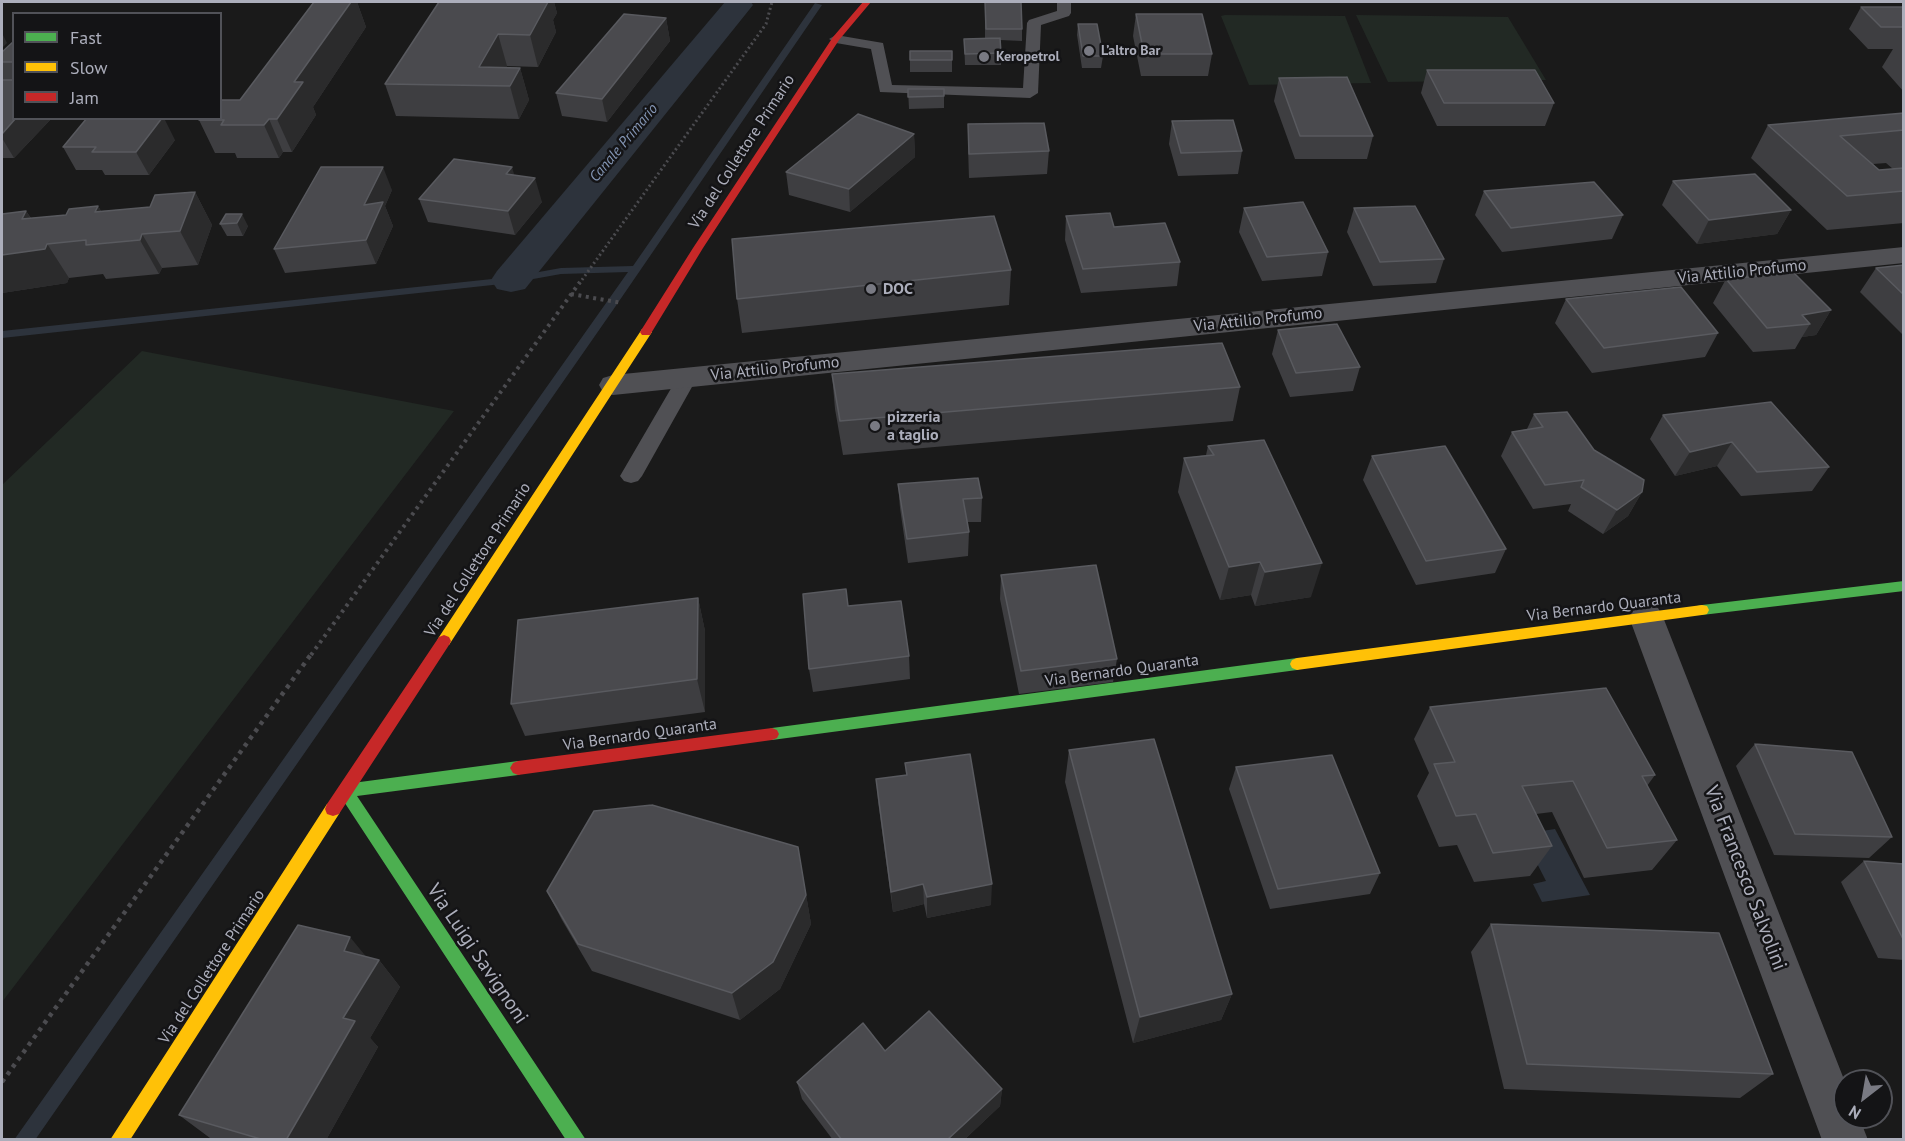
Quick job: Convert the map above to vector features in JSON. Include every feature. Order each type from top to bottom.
[{"type":"street","name":"Via del Collettore Primario","points":[[119,1140],[345,791],[613,385],[659,309],[836,39],[867,2]]},
{"type":"street","name":"Via Attilio Profumo","points":[[613,385],[1904,255]]},
{"type":"street","name":"Via Bernardo Quaranta","points":[[345,791],[1646,617],[1904,586]]},
{"type":"street","name":"Via Francesco Salvolini","points":[[1646,617],[1845,1140]]},
{"type":"street","name":"Via Luigi Savignoni","points":[[345,791],[577,1140]]},
{"type":"lane","points":[[836,39],[878,46],[885,89],[1030,93],[1034,22],[1065,13],[1064,2]]},
{"type":"lane","points":[[630,476],[687,378]]},
{"type":"path","points":[[2,1082],[766,24],[772,2]]},
{"type":"path","points":[[571,294],[659,309]]},
{"type":"shaded area","points":[[1356,15],[1508,17],[1546,80],[1388,82]]},
{"type":"shaded area","points":[[1221,16],[1345,16],[1371,83],[1249,85]]},
{"type":"shaded area","points":[[142,351],[454,411],[2,1002],[2,485]]},
{"type":"shaded area","points":[[1555,829],[1590,895],[1542,902],[1533,884],[1546,881],[1522,834]]},
{"type":"building","points":[[314,2],[351,2],[294,82],[303,82],[277,119],[269,119],[264,125],[221,125],[224,120],[222,120],[222,100],[240,100]]},
{"type":"building","points":[[439,2],[548,2],[530,35],[498,34],[479,67],[520,68],[510,86],[385,84]]},
{"type":"building","points":[[985,2],[1021,2],[1022,29],[986,29]]},
{"type":"building","points":[[1861,7],[1904,7],[1904,27],[1881,27]]},
{"type":"building","points":[[624,14],[666,18],[602,99],[556,93]]},
{"type":"building","points":[[1136,14],[1202,14],[1212,54],[1144,54]]},
{"type":"building","points":[[1078,24],[1097,24],[1103,56],[1083,56]]},
{"type":"building","points":[[1000,38],[1001,53],[965,54],[964,39]]},
{"type":"building","points":[[12,43],[12,62],[2,62],[2,52]]},
{"type":"building","points":[[910,51],[952,51],[952,60],[910,60]]},
{"type":"building","points":[[1427,70],[1535,70],[1554,103],[1444,103]]},
{"type":"building","points":[[1347,77],[1373,136],[1300,136],[1279,78]]},
{"type":"building","points":[[2,80],[12,80],[12,120],[14,120],[2,134]]},
{"type":"building","points":[[908,89],[944,89],[944,96],[908,97]]},
{"type":"building","points":[[1904,113],[1904,130],[1840,136],[1879,170],[1904,168],[1904,191],[1847,196],[1768,125]]},
{"type":"building","points":[[858,114],[914,134],[849,189],[786,172]]},
{"type":"building","points":[[85,120],[160,120],[136,152],[92,152],[96,147],[63,147]]},
{"type":"building","points":[[1233,120],[1242,151],[1181,153],[1172,121]]},
{"type":"building","points":[[1044,123],[1049,151],[969,154],[968,124]]},
{"type":"building","points":[[454,159],[512,167],[506,174],[535,178],[508,211],[419,199]]},
{"type":"building","points":[[321,167],[383,167],[364,205],[383,202],[366,240],[274,249]]},
{"type":"building","points":[[1755,174],[1791,210],[1709,220],[1673,181]]},
{"type":"building","points":[[1594,182],[1623,215],[1511,228],[1484,191]]},
{"type":"building","points":[[195,192],[180,231],[142,234],[140,240],[86,245],[86,240],[47,244],[45,249],[2,255],[2,214],[26,211],[22,219],[66,215],[69,209],[98,206],[95,212],[150,207],[155,195]]},
{"type":"building","points":[[1303,202],[1328,252],[1267,257],[1244,208]]},
{"type":"building","points":[[1415,206],[1444,259],[1380,262],[1354,208]]},
{"type":"building","points":[[1110,213],[1114,227],[1165,223],[1180,262],[1083,269],[1066,216]]},
{"type":"building","points":[[226,214],[242,214],[237,223],[220,224]]},
{"type":"building","points":[[994,216],[1011,270],[737,299],[732,239]]},
{"type":"building","points":[[1904,265],[1904,295],[1876,268]]},
{"type":"building","points":[[1794,273],[1831,310],[1802,315],[1810,324],[1767,328],[1726,279]]},
{"type":"building","points":[[1681,287],[1718,333],[1604,348],[1566,299]]},
{"type":"building","points":[[1337,324],[1360,367],[1296,373],[1278,330]]},
{"type":"building","points":[[1222,343],[1240,387],[840,421],[832,374]]},
{"type":"building","points":[[1771,402],[1829,467],[1757,472],[1732,442],[1690,452],[1663,415]]},
{"type":"building","points":[[1567,412],[1594,450],[1644,480],[1642,492],[1617,510],[1581,487],[1584,480],[1545,485],[1512,432],[1543,427],[1534,414]]},
{"type":"building","points":[[1264,440],[1322,563],[1265,572],[1260,562],[1229,567],[1184,458],[1214,455],[1208,446]]},
{"type":"building","points":[[1445,446],[1506,549],[1426,561],[1372,456]]},
{"type":"building","points":[[978,478],[982,498],[963,499],[969,532],[907,539],[898,484]]},
{"type":"building","points":[[1096,565],[1117,659],[1021,671],[1001,575]]},
{"type":"building","points":[[846,589],[848,606],[901,601],[909,656],[809,669],[803,594]]},
{"type":"building","points":[[698,598],[697,679],[511,704],[518,620]]},
{"type":"building","points":[[1606,688],[1655,775],[1642,776],[1677,840],[1607,848],[1573,781],[1522,786],[1552,846],[1493,853],[1476,814],[1456,816],[1434,764],[1455,762],[1430,707]]},
{"type":"building","points":[[1154,739],[1232,994],[1140,1017],[1069,750]]},
{"type":"building","points":[[1755,744],[1852,752],[1892,837],[1795,834]]},
{"type":"building","points":[[970,754],[992,884],[927,897],[923,884],[891,892],[876,779],[907,775],[905,763]]},
{"type":"building","points":[[1332,755],[1380,873],[1278,889],[1236,767]]},
{"type":"building","points":[[652,805],[798,847],[806,895],[773,962],[732,993],[578,944],[547,891],[594,811]]},
{"type":"building","points":[[1864,861],[1904,864],[1904,939],[1903,939]]},
{"type":"building","points":[[1491,924],[1719,933],[1773,1074],[1527,1064]]},
{"type":"building","points":[[298,925],[350,937],[344,951],[379,960],[343,1018],[355,1021],[286,1140],[264,1140],[179,1115]]},
{"type":"building","points":[[929,1011],[1002,1089],[947,1140],[842,1140],[797,1082],[863,1023],[885,1051]]},
{"type":"waterway","name":"Canale Primario","points":[[511,280],[738,5]]},
{"type":"waterway","points":[[23,1140],[609,308],[818,5]]},
{"type":"waterway","points":[[2,334],[511,280],[561,271],[635,269]]},
{"type":"traffic: fast","points":[[1702,610],[1904,586]]},
{"type":"traffic: fast","points":[[772,734],[1297,664]]},
{"type":"traffic: fast","points":[[518,768],[345,791],[577,1140]]},
{"type":"traffic: slow","points":[[444,641],[646,332]]},
{"type":"traffic: slow","points":[[1297,664],[1702,610]]},
{"type":"traffic: slow","points":[[119,1140],[333,809]]},
{"type":"traffic: jam","points":[[646,332],[698,248],[836,39],[867,2]]},
{"type":"traffic: jam","points":[[333,809],[444,641]]},
{"type":"traffic: jam","points":[[518,768],[772,734]]},
{"type":"place","name":"L’altro Bar","points":[[1089,51]]},
{"type":"place","name":"Keropetrol","points":[[984,57]]},
{"type":"place","name":"DOC","points":[[871,289]]},
{"type":"place","name":"pizzeria a taglio","points":[[875,426]]}]
